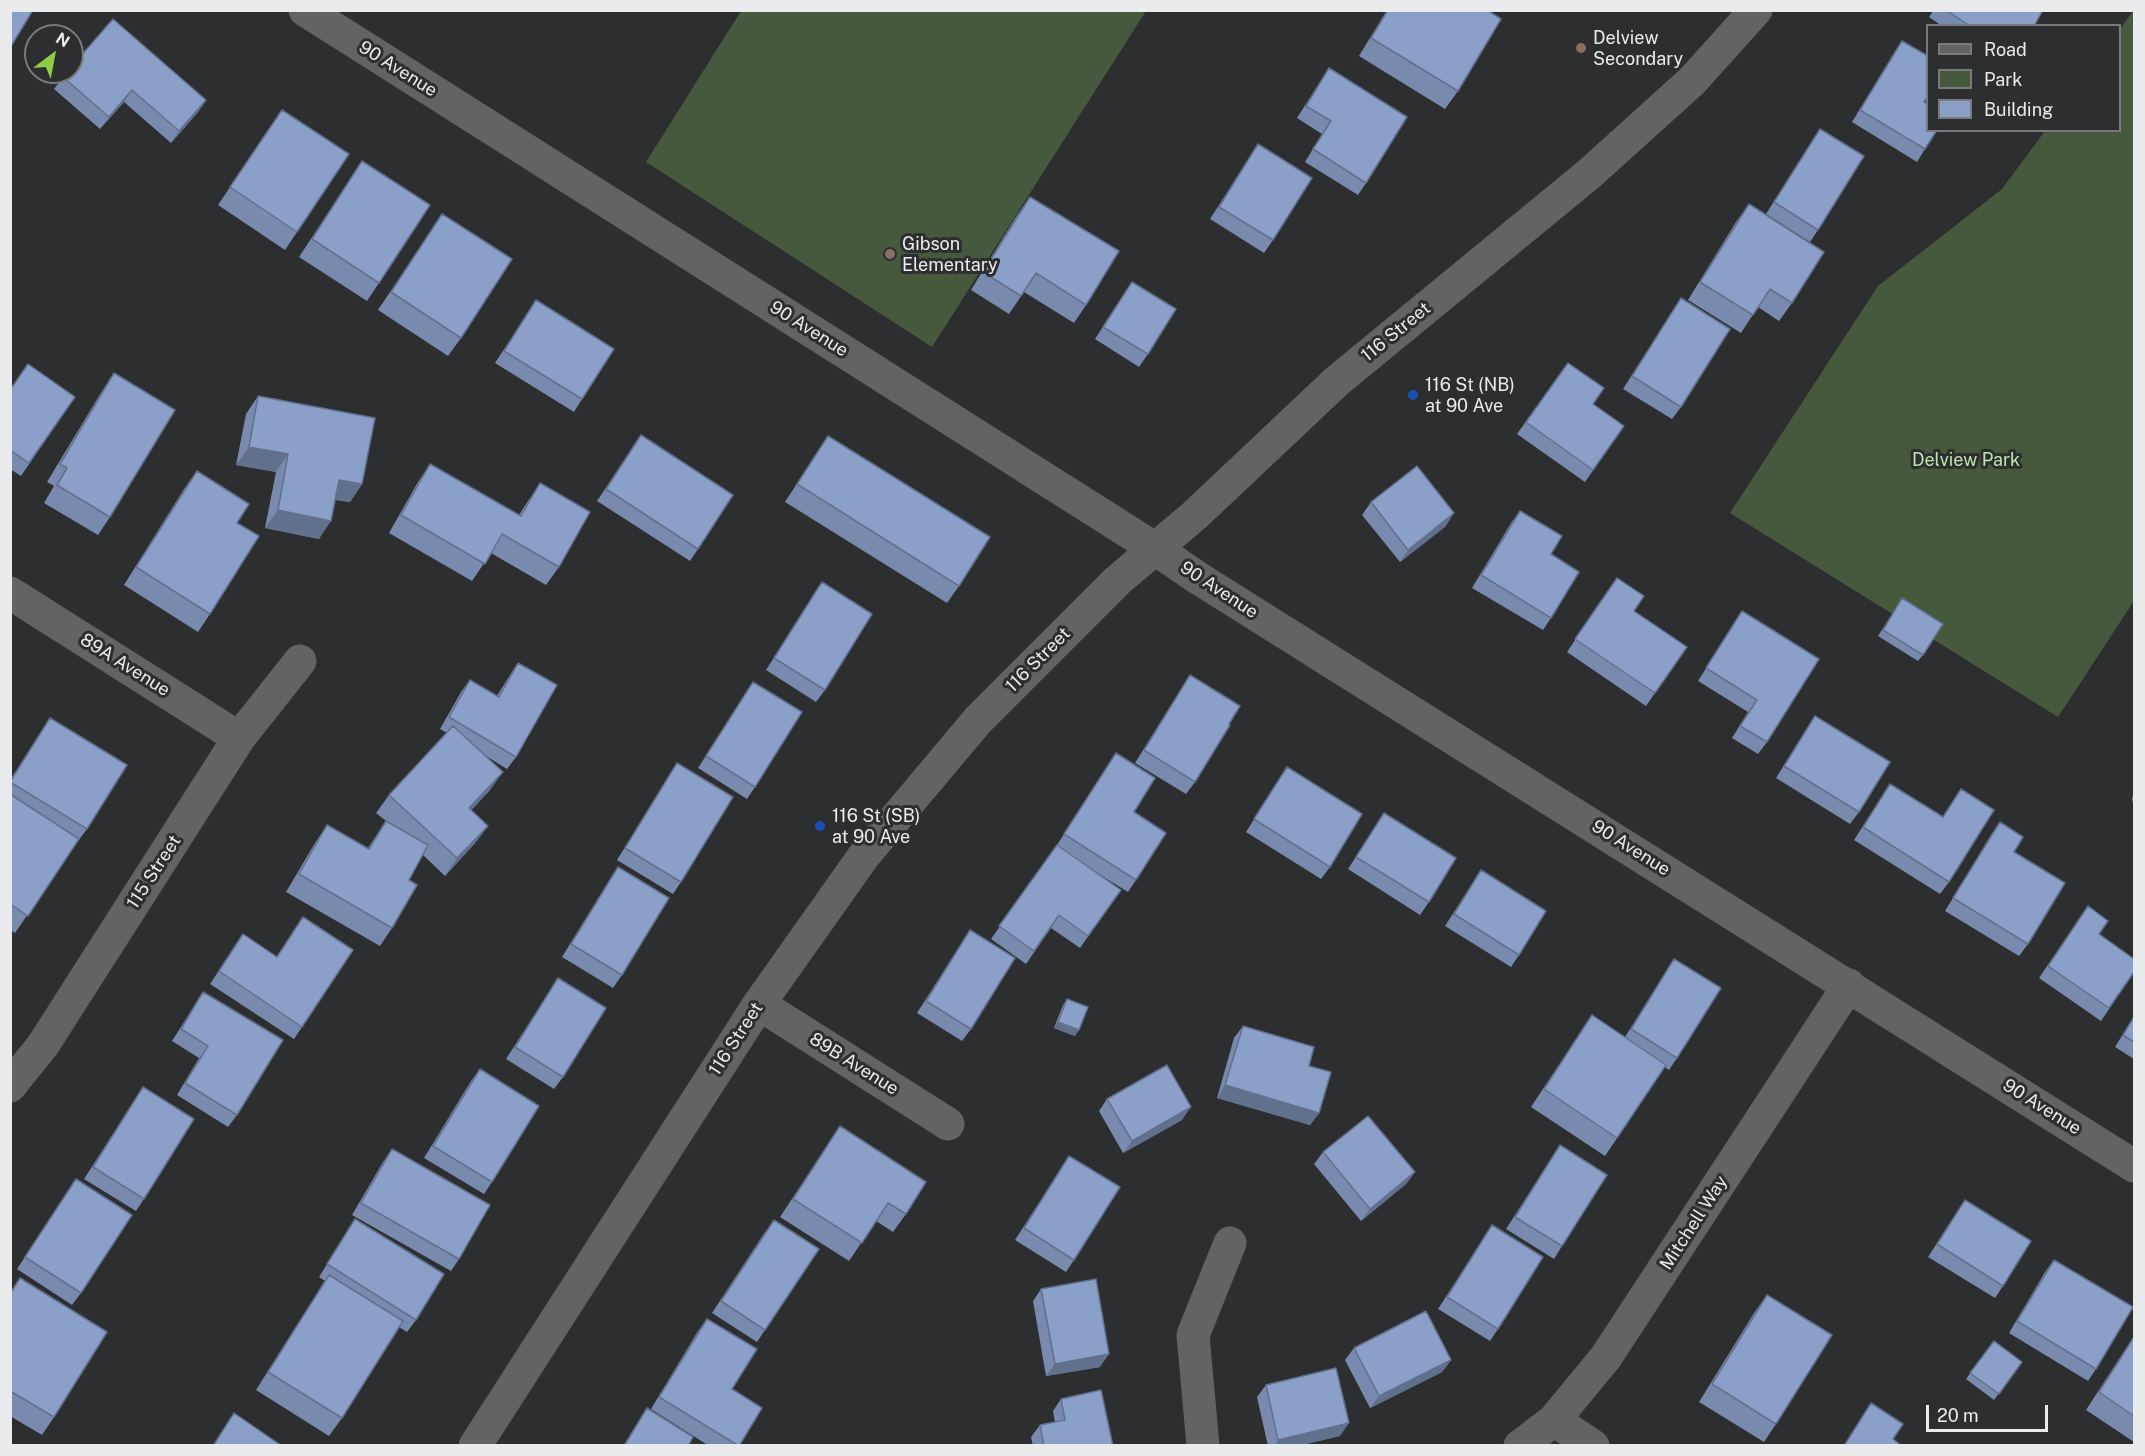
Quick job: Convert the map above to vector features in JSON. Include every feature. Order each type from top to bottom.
[{"type":"street","name":"90 Avenue","points":[[305,10],[1198,578],[2134,1166]]},
{"type":"street","name":"116 Street","points":[[475,1446],[759,1004],[863,857],[978,720],[1117,580],[1196,515],[1337,381],[1589,174],[1692,81],[1756,10]]},
{"type":"street","name":"89A Avenue","points":[[10,593],[239,738]]},
{"type":"street","name":"115 Street","points":[[10,1086],[43,1045],[239,738],[300,661]]},
{"type":"street","name":"Mitchell Way","points":[[1520,1446],[1554,1420],[1606,1358],[1849,986]]},
{"type":"street","name":"89B Avenue","points":[[759,1004],[948,1124]]},
{"type":"street","points":[[1203,1446],[1193,1335],[1230,1243]]},
{"type":"street","points":[[1554,1420],[1593,1446]]},
{"type":"green space","name":"Gibson Elementary","points":[[741,11],[1146,11],[932,347],[646,162]]},
{"type":"green space","name":"Delview Park","points":[[2133,11],[2134,601],[2058,717],[1730,513],[1878,286],[2002,189],[2044,132],[2121,132],[2121,28]]},
{"type":"building","points":[[10,10],[33,10],[24,24],[10,48]]},
{"type":"building","points":[[1388,10],[1487,10],[1501,19],[1458,91],[1371,38]]},
{"type":"building","points":[[1946,10],[2043,10],[2035,24],[1967,24]]},
{"type":"building","points":[[113,19],[206,100],[179,131],[132,90],[109,117],[71,84],[84,84],[84,52]]},
{"type":"building","points":[[1902,41],[1926,55],[1926,99],[1924,102],[1926,104],[1926,132],[1936,132],[1925,149],[1860,110]]},
{"type":"building","points":[[1329,68],[1407,117],[1366,183],[1313,149],[1331,121],[1306,106]]},
{"type":"building","points":[[282,110],[349,154],[297,232],[230,187]]},
{"type":"building","points":[[1820,129],[1864,156],[1818,230],[1774,202]]},
{"type":"building","points":[[1258,144],[1312,178],[1273,240],[1219,207]]},
{"type":"building","points":[[362,161],[430,205],[379,283],[312,239]]},
{"type":"building","points":[[1030,197],[1119,251],[1086,305],[1036,273],[1021,296],[983,272]]},
{"type":"building","points":[[1749,204],[1824,252],[1792,303],[1770,289],[1753,315],[1700,282]]},
{"type":"building","points":[[442,214],[512,259],[461,338],[391,292]]},
{"type":"building","points":[[1132,282],[1176,309],[1148,354],[1103,327]]},
{"type":"building","points":[[1681,298],[1730,329],[1681,407],[1632,376]]},
{"type":"building","points":[[536,300],[614,349],[582,399],[504,351]]},
{"type":"building","points":[[1568,363],[1604,388],[1593,404],[1624,426],[1593,470],[1526,422]]},
{"type":"building","points":[[28,364],[75,397],[29,463],[10,450],[10,390]]},
{"type":"building","points":[[114,373],[175,410],[110,517],[57,485],[67,468],[60,464]]},
{"type":"building","points":[[258,396],[375,418],[362,484],[339,480],[331,521],[278,510],[288,454],[249,447]]},
{"type":"building","points":[[641,435],[733,495],[698,549],[606,489]]},
{"type":"building","points":[[828,436],[990,537],[959,586],[797,484]]},
{"type":"building","points":[[430,464],[521,516],[540,483],[590,512],[559,567],[502,534],[485,564],[401,515]]},
{"type":"building","points":[[1417,466],[1454,513],[1408,550],[1371,502]]},
{"type":"building","points":[[197,471],[249,504],[237,523],[259,536],[210,614],[136,567]]},
{"type":"building","points":[[1520,511],[1562,536],[1551,554],[1579,572],[1551,618],[1481,575]]},
{"type":"building","points":[[1617,578],[1644,596],[1634,611],[1687,647],[1655,693],[1575,639]]},
{"type":"building","points":[[822,582],[872,614],[825,690],[774,658]]},
{"type":"building","points":[[1902,598],[1943,624],[1923,655],[1883,630]]},
{"type":"building","points":[[1742,611],[1819,659],[1767,742],[1740,726],[1757,700],[1706,668]]},
{"type":"building","points":[[518,663],[557,685],[516,757],[449,717],[470,680],[499,697]]},
{"type":"building","points":[[1190,675],[1240,706],[1195,782],[1144,750]]},
{"type":"building","points":[[753,682],[802,712],[755,787],[706,756]]},
{"type":"building","points":[[1815,716],[1890,762],[1859,812],[1784,766]]},
{"type":"building","points":[[50,718],[127,765],[87,829],[10,782]]},
{"type":"building","points":[[453,726],[503,772],[469,808],[488,826],[457,858],[389,795]]},
{"type":"building","points":[[1116,753],[1155,778],[1134,812],[1166,833],[1136,880],[1064,834]]},
{"type":"building","points":[[677,763],[733,797],[681,882],[625,848]]},
{"type":"building","points":[[1287,767],[1362,814],[1330,867],[1254,819]]},
{"type":"building","points":[[1890,784],[1943,817],[1961,789],[1994,810],[1949,882],[1863,827]]},
{"type":"building","points":[[10,794],[79,839],[28,916],[10,904]]},
{"type":"building","points":[[1384,813],[1456,858],[1429,902],[1356,857]]},
{"type":"building","points":[[386,821],[428,845],[409,880],[417,885],[392,928],[299,874],[327,825],[369,849]]},
{"type":"building","points":[[2000,822],[2023,837],[2014,852],[2065,883],[2028,944],[1953,898]]},
{"type":"building","points":[[1057,845],[1121,890],[1088,936],[1059,915],[1034,951],[999,926]]},
{"type":"building","points":[[618,867],[669,898],[622,975],[571,944]]},
{"type":"building","points":[[1481,870],[1546,911],[1519,955],[1454,914]]},
{"type":"building","points":[[2088,906],[2108,921],[2099,934],[2134,959],[2134,972],[2109,1008],[2048,966]]},
{"type":"building","points":[[303,917],[353,950],[302,1027],[219,971],[243,934],[277,957]]},
{"type":"building","points":[[970,930],[1015,958],[971,1029],[926,1001]]},
{"type":"building","points":[[1674,959],[1721,988],[1677,1058],[1631,1029]]},
{"type":"building","points":[[558,978],[606,1008],[563,1077],[515,1047]]},
{"type":"building","points":[[203,992],[283,1040],[237,1115],[185,1083],[208,1046],[181,1029]]},
{"type":"building","points":[[1067,999],[1088,1007],[1079,1030],[1058,1022]]},
{"type":"building","points":[[1592,1015],[1666,1065],[1617,1138],[1544,1089]]},
{"type":"building","points":[[2134,1017],[2134,1042],[2123,1035]]},
{"type":"building","points":[[1243,1026],[1314,1047],[1309,1066],[1331,1072],[1319,1113],[1225,1085]]},
{"type":"building","points":[[1167,1065],[1191,1107],[1132,1141],[1107,1099]]},
{"type":"building","points":[[480,1069],[539,1106],[492,1182],[433,1146]]},
{"type":"building","points":[[143,1087],[194,1119],[144,1199],[93,1167]]},
{"type":"building","points":[[1368,1116],[1415,1172],[1370,1209],[1323,1152]]},
{"type":"building","points":[[840,1126],[926,1182],[906,1214],[888,1203],[862,1243],[793,1199]]},
{"type":"building","points":[[1560,1145],[1607,1175],[1562,1246],[1515,1217]]},
{"type":"building","points":[[392,1149],[490,1205],[459,1259],[361,1203]]},
{"type":"building","points":[[1069,1156],[1120,1187],[1074,1260],[1024,1228]]},
{"type":"building","points":[[76,1179],[132,1215],[81,1293],[25,1257]]},
{"type":"building","points":[[1965,1200],[2031,1241],[2003,1286],[1937,1244]]},
{"type":"building","points":[[355,1219],[444,1274],[416,1320],[327,1264]]},
{"type":"building","points":[[774,1220],[819,1249],[765,1330],[721,1301]]},
{"type":"building","points":[[1492,1225],[1543,1257],[1498,1329],[1447,1297]]},
{"type":"building","points":[[2054,1260],[2133,1307],[2096,1369],[2017,1321]]},
{"type":"building","points":[[329,1275],[403,1321],[342,1418],[268,1372]]},
{"type":"building","points":[[20,1278],[107,1332],[54,1417],[10,1391],[10,1294]]},
{"type":"building","points":[[1096,1279],[1109,1354],[1055,1364],[1041,1289]]},
{"type":"building","points":[[1767,1295],[1832,1335],[1776,1424],[1712,1384]]},
{"type":"building","points":[[1426,1311],[1451,1360],[1379,1396],[1354,1348]]},
{"type":"building","points":[[707,1319],[757,1349],[732,1389],[762,1408],[739,1446],[659,1397]]},
{"type":"building","points":[[2134,1337],[2134,1416],[2099,1392]]},
{"type":"building","points":[[1994,1341],[2022,1362],[1999,1394],[1970,1373]]},
{"type":"building","points":[[1336,1368],[1349,1423],[1278,1440],[1266,1385]]},
{"type":"building","points":[[1101,1390],[1113,1446],[1044,1446],[1040,1425],[1065,1420],[1061,1399]]},
{"type":"building","points":[[1871,1403],[1903,1424],[1893,1439],[1902,1446],[1844,1446]]},
{"type":"building","points":[[647,1408],[693,1437],[688,1446],[624,1446]]},
{"type":"building","points":[[234,1413],[282,1446],[213,1446]]},
{"type":"place","name":"Delview Secondary","points":[[1581,48]]},
{"type":"place","name":"Gibson Elementary","points":[[890,254]]},
{"type":"place","name":"116 St (NB) at 90 Ave","points":[[1413,395]]},
{"type":"place","name":"116 St (SB) at 90 Ave","points":[[820,826]]}]
